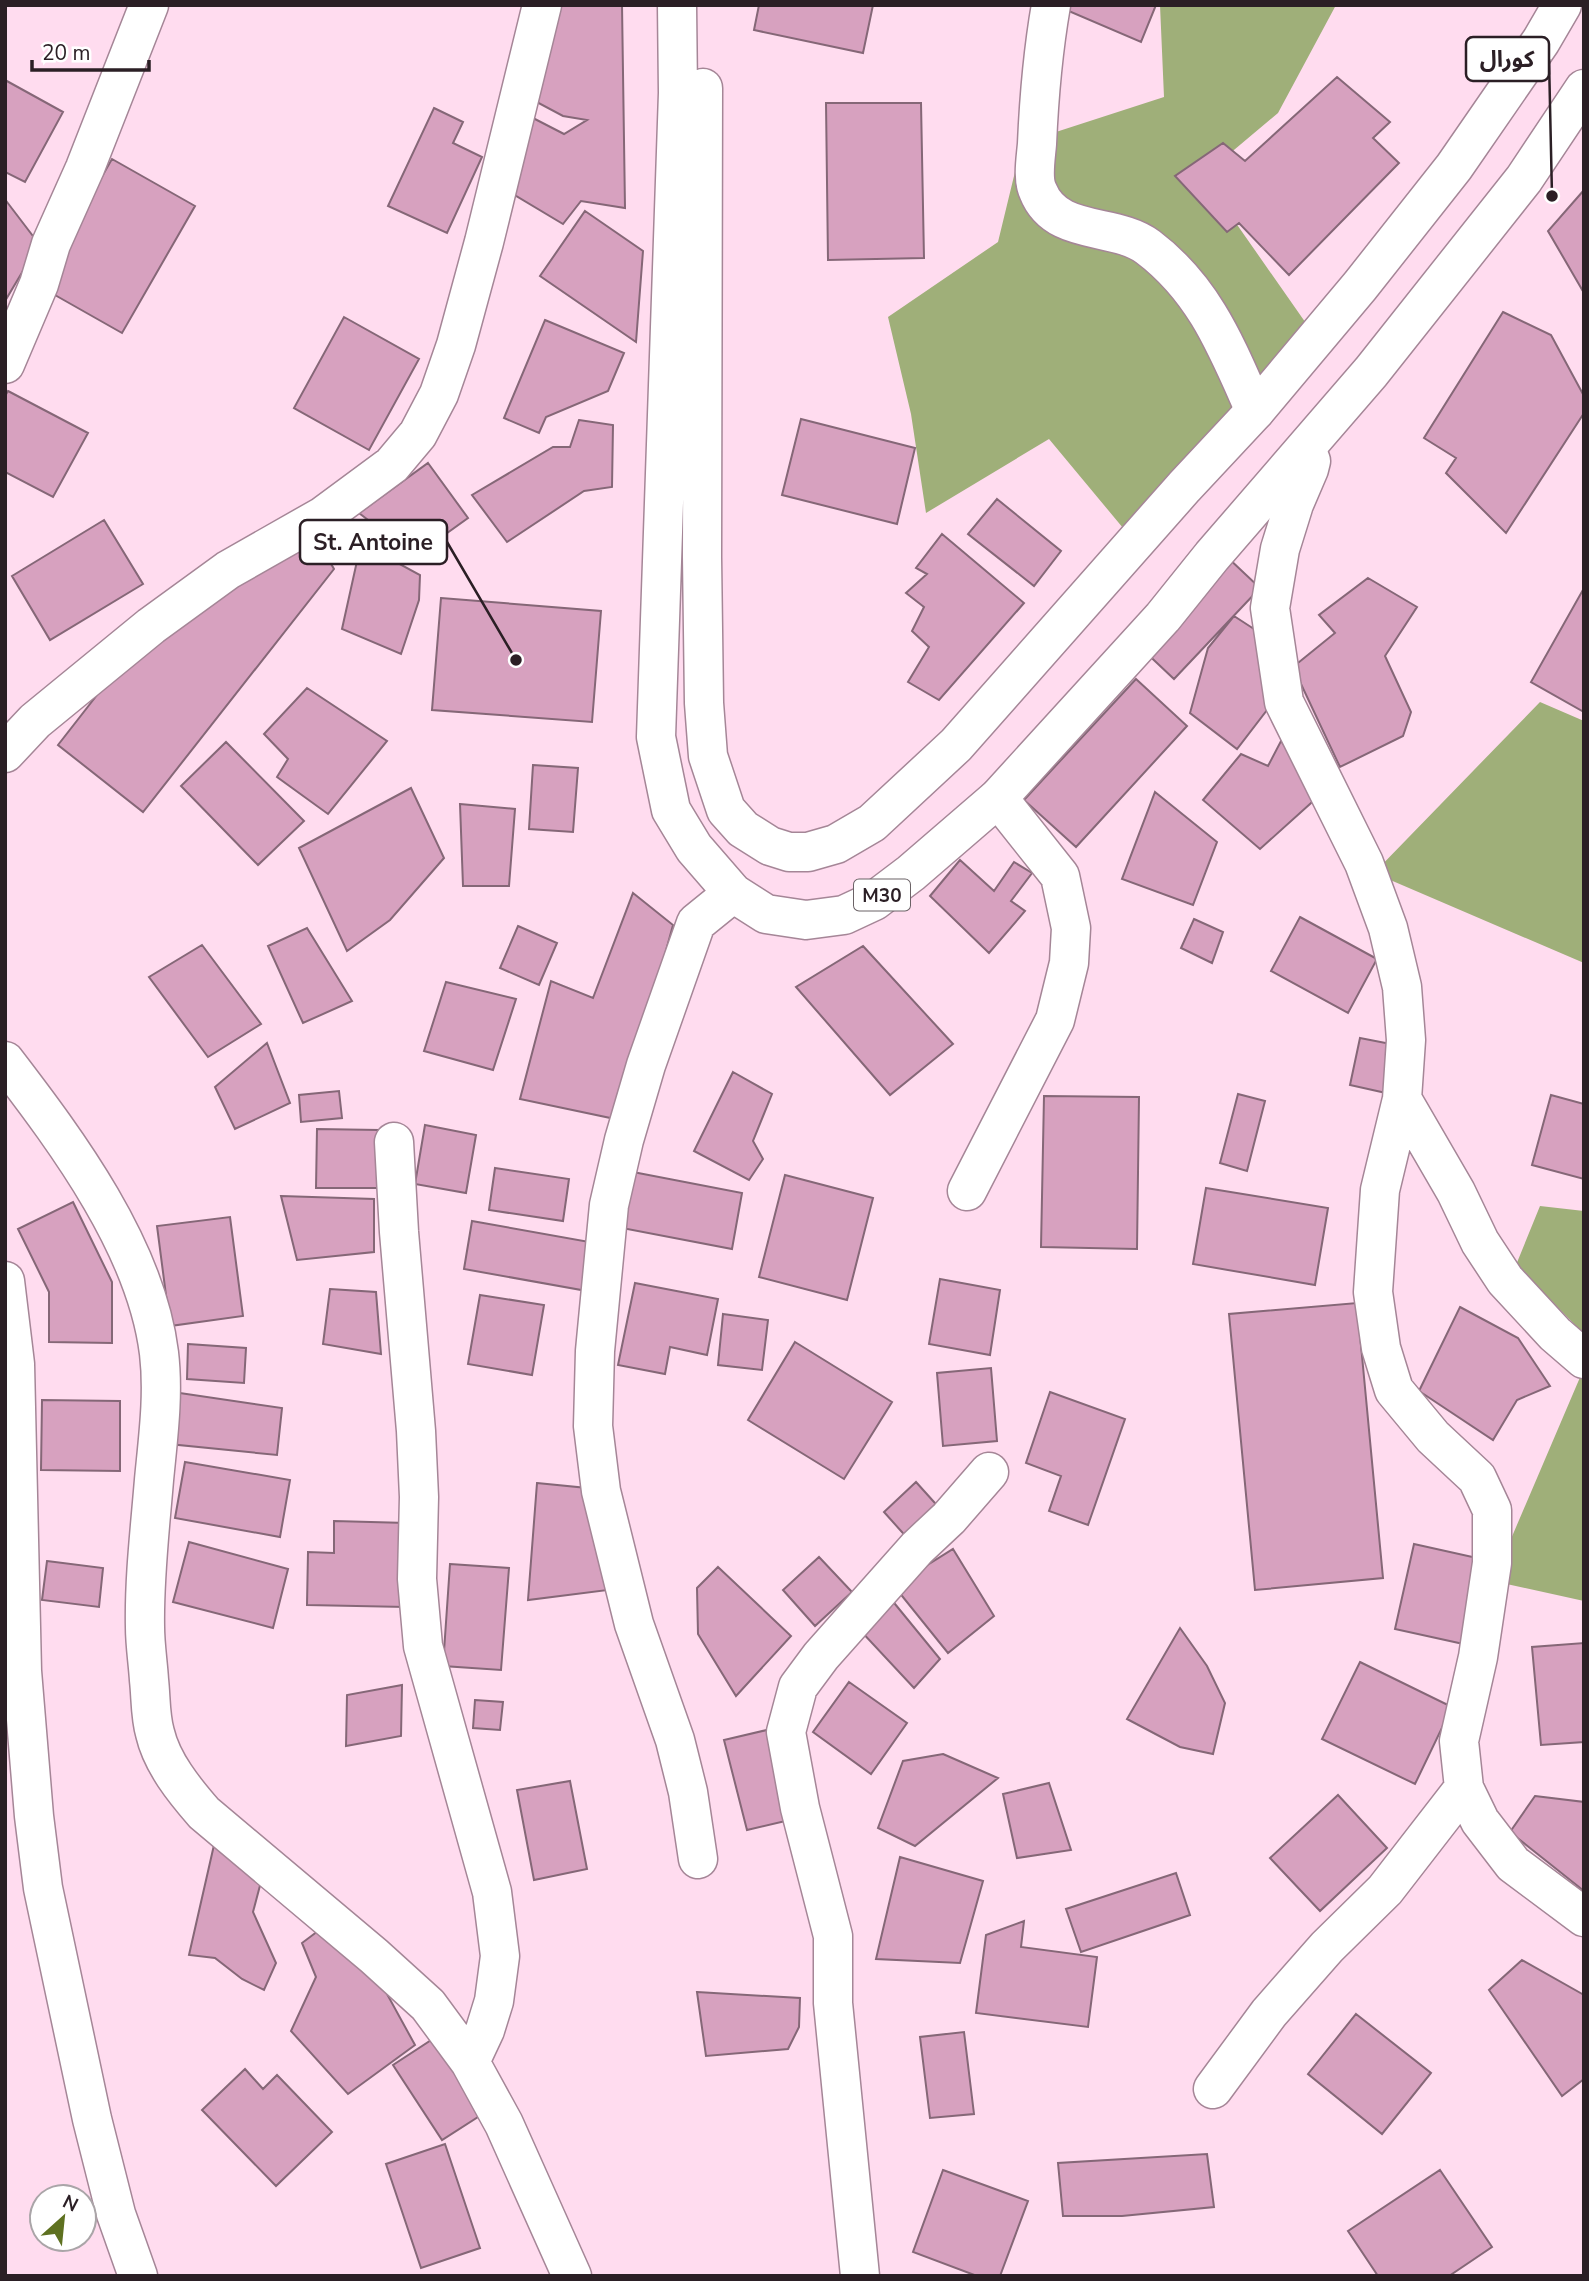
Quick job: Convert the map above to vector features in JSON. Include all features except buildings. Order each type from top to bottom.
[{"type":"main road","points":[[5,364],[149,5]]},
{"type":"main road","points":[[5,753],[35,721],[151,626],[228,570],[323,516],[392,465],[418,434],[439,394],[456,345],[542,5]]},
{"type":"main road","name":"M30","points":[[677,5],[677,106],[656,737],[671,810],[694,848],[733,893],[766,914],[806,920],[844,915],[874,901],[911,873],[998,798],[1163,617],[1212,556],[1371,372],[1524,178],[1584,89]]},
{"type":"main road","points":[[703,5],[702,557],[704,703],[708,757],[726,810],[743,829],[770,846],[789,852],[808,852],[836,844],[872,822],[956,745],[1184,487],[1255,411],[1360,286],[1454,167],[1541,41],[1562,5]]},
{"type":"main road","points":[[1051,5],[1039,96],[1037,190],[1045,204],[1071,224],[1125,236],[1145,245],[1167,262],[1186,283],[1219,330],[1255,411]]},
{"type":"main road","points":[[1306,449],[1311,461],[1280,549],[1270,608],[1284,702],[1364,863],[1388,928],[1402,987],[1406,1040],[1402,1098],[1380,1190],[1373,1292],[1381,1348],[1394,1390],[1433,1437],[1477,1478],[1492,1510],[1492,1563],[1478,1657],[1459,1741],[1464,1788],[1480,1821],[1513,1864],[1584,1917]]},
{"type":"main road","points":[[967,1191],[1055,1020],[1069,963],[1071,929],[1060,876],[998,798]]},
{"type":"main road","points":[[698,1859],[688,1792],[676,1740],[634,1624],[601,1491],[593,1426],[595,1351],[609,1205],[624,1140],[646,1065],[696,923],[733,893]]},
{"type":"main road","points":[[5,1061],[41,1107],[104,1204],[132,1255],[152,1318],[159,1352],[161,1398],[146,1567],[145,1629],[155,1733],[167,1761],[183,1788],[204,1813],[428,2005],[470,2062],[504,2124],[572,2276]]},
{"type":"main road","points":[[1402,1098],[1456,1192],[1480,1242],[1505,1280],[1555,1334],[1584,1359]]},
{"type":"main road","points":[[394,1142],[399,1232],[416,1418],[419,1497],[417,1579],[422,1646],[492,1892],[500,1956],[494,2001],[485,2030],[470,2062]]},
{"type":"main road","points":[[5,1281],[16,1364],[22,1671],[43,1888],[92,2119],[116,2214],[138,2276]]},
{"type":"main road","points":[[860,2276],[833,2003],[833,1936],[800,1808],[786,1732],[798,1687],[821,1656],[989,1472]]},
{"type":"main road","points":[[1213,2089],[1269,2013],[1327,1947],[1385,1890],[1464,1788]]},
{"type":"green space","points":[[1160,5],[1336,5],[1278,113],[1203,176],[1317,339],[1143,552],[1049,439],[926,513],[911,414],[888,317],[998,242],[1022,143],[1164,97]]},
{"type":"green space","points":[[1540,702],[1584,721],[1584,963],[1374,873]]},
{"type":"green space","points":[[1540,1206],[1584,1211],[1584,1334],[1516,1265]]},
{"type":"green space","points":[[1584,1368],[1584,1601],[1493,1581]]},
{"type":"place","name":"كورال","points":[[1552,196]]},
{"type":"place","name":"St. Antoine","points":[[516,660]]}]
